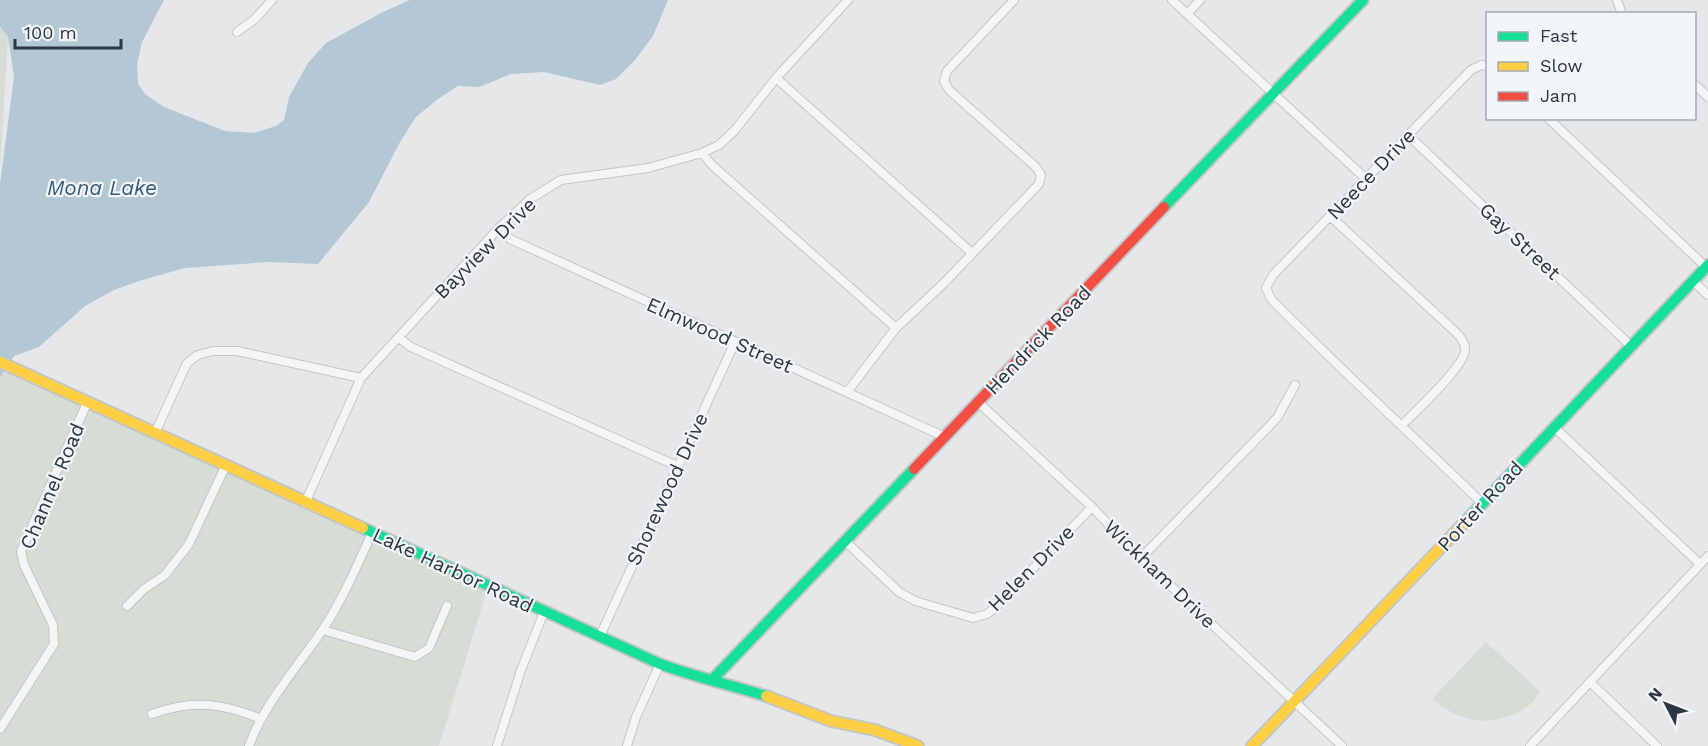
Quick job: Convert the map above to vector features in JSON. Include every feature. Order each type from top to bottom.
[{"type":"street","points":[[237,32],[255,20],[273,0]]},
{"type":"street","name":"Bayview Drive","points":[[305,503],[361,378],[498,229],[530,199],[561,180],[648,168],[702,153],[719,145],[735,130],[776,78],[848,0]]},
{"type":"street","points":[[847,392],[896,328],[1038,184],[1041,175],[1035,167],[949,90],[944,81],[947,71],[1014,0]]},
{"type":"street","points":[[1172,0],[1365,178]]},
{"type":"street","points":[[1187,14],[1200,0]]},
{"type":"street","name":"Hendrick Road","points":[[713,680],[1363,0]]},
{"type":"street","name":"Neece Drive","points":[[1402,425],[1323,352],[1271,299],[1266,288],[1273,275],[1471,70],[1484,66]]},
{"type":"street","points":[[776,78],[972,253]]},
{"type":"street","points":[[1696,85],[1708,97]]},
{"type":"street","points":[[1550,120],[1707,266]]},
{"type":"street","name":"Gay Street","points":[[1408,135],[1632,346]]},
{"type":"street","points":[[702,153],[713,166],[896,328]]},
{"type":"street","points":[[1330,216],[1462,339],[1466,348],[1464,358],[1402,425],[1482,503]]},
{"type":"street","name":"Elmwood Street","points":[[498,229],[510,238],[945,436]]},
{"type":"street","name":"Porter Road","points":[[1252,746],[1707,266]]},
{"type":"street","points":[[1693,281],[1708,295]]},
{"type":"street","points":[[399,338],[411,347],[677,466]]},
{"type":"street","name":"Shorewood Drive","points":[[600,636],[735,342]]},
{"type":"street","points":[[155,433],[187,363],[198,355],[213,351],[237,351],[361,378]]},
{"type":"street","name":"Lake Harbor Road","points":[[5,364],[225,467],[660,664],[790,704],[831,721],[875,730],[918,746]]},
{"type":"street","points":[[1141,558],[1277,418],[1294,385]]},
{"type":"street","name":"Wickham Drive","points":[[978,402],[1092,507],[1141,558],[1342,746]]},
{"type":"street","name":"Channel Road","points":[[0,729],[54,644],[53,625],[24,565],[21,551],[87,403]]},
{"type":"street","points":[[1554,427],[1700,564]]},
{"type":"street","points":[[127,606],[165,575],[189,544],[225,467]]},
{"type":"street","name":"Helen Drive","points":[[845,541],[899,592],[915,601],[973,618],[987,615],[996,607],[1092,507]]},
{"type":"street","points":[[249,746],[261,719],[323,630],[354,573],[372,533]]},
{"type":"street","points":[[1530,746],[1708,556]]},
{"type":"street","points":[[323,630],[415,657],[429,648],[447,606]]},
{"type":"street","points":[[497,746],[521,670],[544,612]]},
{"type":"street","points":[[627,746],[636,717],[660,664]]},
{"type":"street","points":[[1590,682],[1657,746]]},
{"type":"street","points":[[152,714],[170,707],[196,703],[227,707],[261,719]]},
{"type":"shaded area","points":[[0,28],[8,37],[0,168]]},
{"type":"shaded area","points":[[10,367],[488,587],[439,746],[0,746],[0,378]]},
{"type":"shaded area","points":[[1486,642],[1540,691],[1532,703],[1517,713],[1500,719],[1469,719],[1451,712],[1432,699]]},
{"type":"water","name":"Mona Lake","points":[[0,0],[164,0],[142,42],[137,64],[138,84],[145,94],[164,107],[225,131],[254,133],[276,126],[284,120],[289,97],[308,63],[326,43],[410,0],[668,0],[653,36],[635,60],[616,79],[600,85],[544,72],[511,74],[479,87],[458,86],[438,99],[416,117],[400,142],[369,202],[318,264],[269,262],[185,268],[114,290],[85,306],[39,347],[14,356],[0,378],[0,184],[14,77],[8,37],[0,27]]},
{"type":"traffic: fast","points":[[1164,207],[1363,0]]},
{"type":"traffic: fast","points":[[1465,522],[1708,265]]},
{"type":"traffic: fast","points":[[713,679],[914,469]]},
{"type":"traffic: fast","points":[[363,528],[660,664],[766,696]]},
{"type":"traffic: slow","points":[[0,362],[363,528]]},
{"type":"traffic: slow","points":[[1252,746],[1465,522]]},
{"type":"traffic: slow","points":[[766,696],[831,721],[875,730],[918,746]]},
{"type":"traffic: jam","points":[[914,469],[1164,207]]}]
